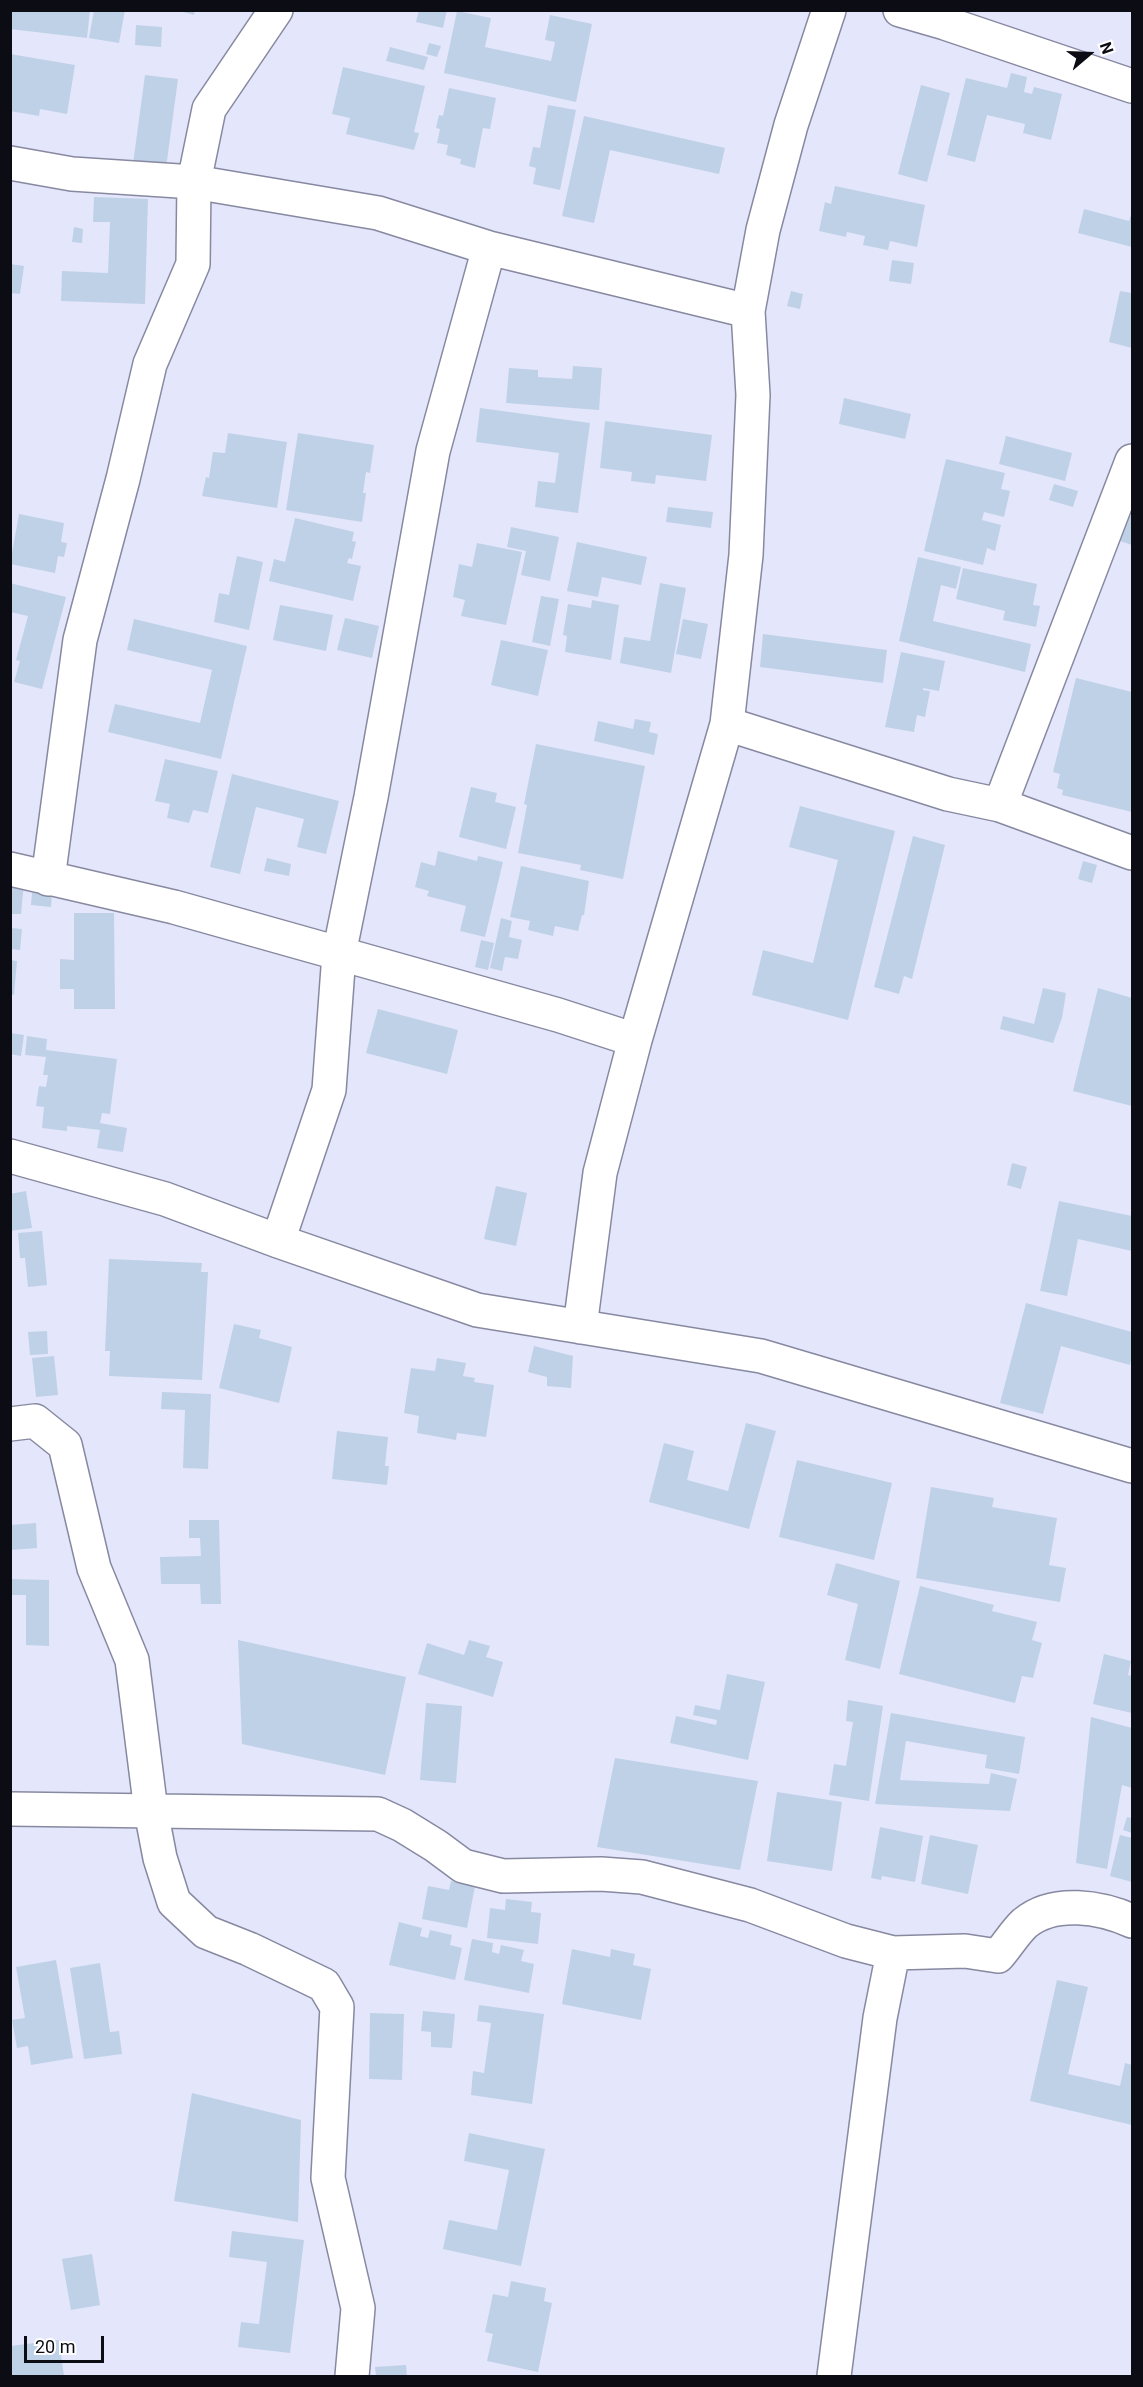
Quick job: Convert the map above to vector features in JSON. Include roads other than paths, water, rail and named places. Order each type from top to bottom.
[{"type":"street","points":[[48,879],[81,640],[150,364],[194,264],[194,182],[209,109],[276,10]]},
{"type":"street","points":[[580,1327],[600,1173],[635,1040],[727,724],[746,555],[753,395],[748,311],[768,209],[791,125],[829,10]]},
{"type":"street","points":[[900,10],[1132,86]]},
{"type":"street","points":[[10,163],[72,174],[194,182],[378,213],[489,248],[748,311]]},
{"type":"street","points":[[278,1241],[329,1090],[339,954],[433,451],[489,248]]},
{"type":"street","points":[[1000,806],[1132,461]]},
{"type":"street","points":[[727,724],[948,794],[1000,806],[1132,852]]},
{"type":"street","points":[[10,869],[174,907],[558,1015],[635,1040]]},
{"type":"street","points":[[10,1156],[165,1198],[278,1241],[477,1310],[761,1356],[1132,1466]]},
{"type":"street","points":[[10,1424],[35,1421],[65,1445],[94,1568],[132,1659],[151,1811],[160,1858],[174,1902],[206,1932],[249,1949],[324,1985],[337,2007],[328,2178],[358,2308],[352,2376]]},
{"type":"street","points":[[10,1809],[378,1814],[428,1840],[463,1866],[502,1876],[601,1874],[642,1877],[750,1905],[846,1941],[893,1953],[965,1951],[998,1956],[1025,1923],[1047,1910],[1082,1908],[1112,1912],[1132,1921]]},
{"type":"street","points":[[834,2376],[880,2018],[893,1953]]}]
